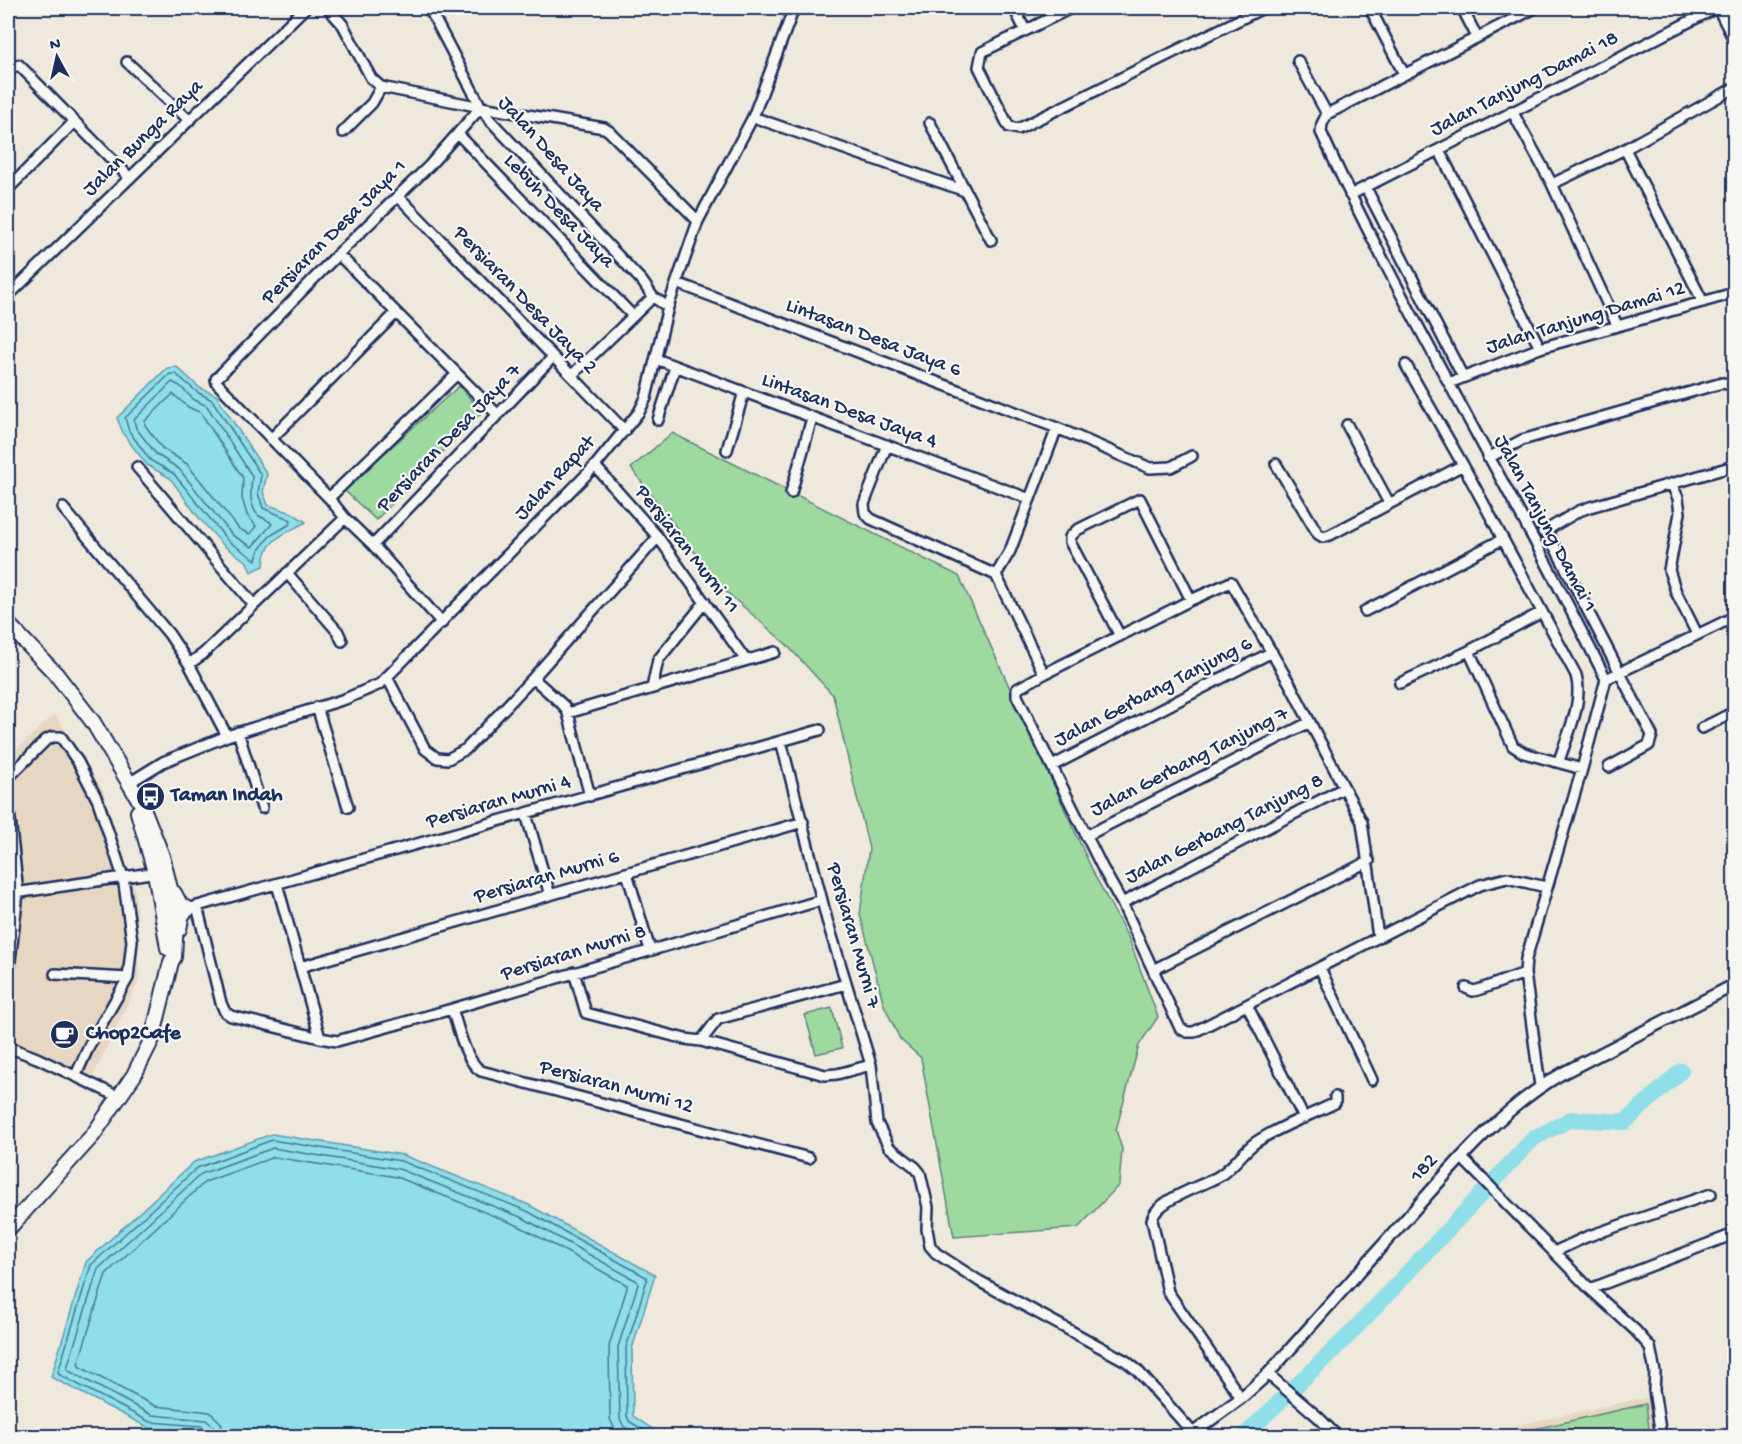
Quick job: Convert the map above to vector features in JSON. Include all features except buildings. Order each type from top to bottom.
[{"type":"main road","points":[[8,624],[56,674],[93,722],[141,803],[152,826],[176,922],[172,957]]},
{"type":"main road","points":[[163,874],[180,905],[193,908]]},
{"type":"main road","points":[[8,1229],[93,1135],[134,1075],[152,1039],[181,917],[193,908]]},
{"type":"street","name":"Jalan Bunga Raya","points":[[8,296],[305,8]]},
{"type":"street","points":[[328,8],[343,25],[371,78],[381,87],[604,128],[698,221]]},
{"type":"street","name":"Jalan Desa Jaya","points":[[429,8],[489,119],[642,281],[653,297],[668,307]]},
{"type":"street","name":"Jalan Rapat","points":[[131,787],[163,762],[226,736],[366,691],[388,679],[595,466],[625,431],[646,398],[668,307],[698,221],[753,117],[794,8]]},
{"type":"street","points":[[1014,8],[1025,30]]},
{"type":"street","points":[[1071,8],[982,52],[978,64],[1007,125],[1016,129],[1263,8]]},
{"type":"street","points":[[1370,8],[1404,74]]},
{"type":"street","points":[[1462,8],[1477,37]]},
{"type":"street","points":[[1298,61],[1327,114],[1535,8]]},
{"type":"street","points":[[1717,8],[1734,40]]},
{"type":"street","name":"Jalan Tanjung Damai 18","points":[[1350,195],[1717,8]]},
{"type":"street","points":[[127,62],[189,120]]},
{"type":"street","points":[[11,69],[19,65],[130,178]]},
{"type":"street","points":[[343,132],[372,103],[381,87]]},
{"type":"street","points":[[1551,184],[1625,148],[1734,88]]},
{"type":"street","name":"Persiaran Desa Jaya 1","points":[[271,439],[217,383],[217,377],[398,196],[481,107]]},
{"type":"street","points":[[1512,111],[1551,184],[1617,325]]},
{"type":"street","name":"Jalan Tanjung Damai 1","points":[[1327,114],[1321,132],[1350,195],[1488,458],[1533,537],[1606,679]]},
{"type":"street","points":[[753,117],[965,191]]},
{"type":"street","points":[[8,189],[74,123]]},
{"type":"street","points":[[930,123],[990,240]]},
{"type":"street","name":"Lebuh Desa Jaya","points":[[458,134],[632,315]]},
{"type":"street","points":[[1625,148],[1703,302]]},
{"type":"street","points":[[1440,150],[1540,348]]},
{"type":"street","points":[[1366,188],[1462,377]]},
{"type":"street","name":"Persiaran Desa Jaya 2","points":[[398,196],[625,431]]},
{"type":"street","points":[[338,254],[498,415]]},
{"type":"street","name":"Lintasan Desa Jaya 6","points":[[676,283],[1057,428],[1150,468],[1171,467],[1192,456]]},
{"type":"street","name":"Jalan Tanjung Damai 12","points":[[1449,383],[1540,348],[1734,293]]},
{"type":"street","points":[[572,375],[653,297]]},
{"type":"street","points":[[396,313],[271,439],[373,545],[442,623]]},
{"type":"street","name":"Persiaran Desa Jaya 7","points":[[373,545],[553,357]]},
{"type":"street","name":"Lintasan Desa Jaya 4","points":[[656,359],[1030,499]]},
{"type":"street","points":[[1406,365],[1463,465],[1576,675],[1579,683],[1577,702],[1559,761]]},
{"type":"street","points":[[658,420],[675,366]]},
{"type":"street","points":[[329,498],[457,374]]},
{"type":"street","points":[[1488,458],[1522,440],[1722,383],[1734,385]]},
{"type":"street","points":[[727,450],[744,392]]},
{"type":"street","points":[[790,493],[812,418]]},
{"type":"street","points":[[1347,425],[1389,503]]},
{"type":"street","points":[[996,575],[1010,551],[1057,428]]},
{"type":"street","points":[[887,445],[864,504],[865,513],[871,519],[996,575],[1044,674]]},
{"type":"street","points":[[1275,464],[1320,536],[1330,535],[1463,465]]},
{"type":"street","name":"Persiaran Murni 11","points":[[595,466],[658,537],[745,659]]},
{"type":"street","points":[[1533,537],[1590,507],[1734,466]]},
{"type":"street","points":[[137,468],[254,605]]},
{"type":"street","points":[[1672,485],[1678,498],[1680,513],[1669,570],[1676,592],[1697,634]]},
{"type":"street","points":[[1120,636],[1070,542],[1070,537],[1077,530],[1140,499],[1191,600]]},
{"type":"street","points":[[63,508],[161,625],[189,664],[226,736]]},
{"type":"street","points":[[189,664],[203,654],[345,518]]},
{"type":"street","points":[[1546,530],[1651,731],[1652,741],[1637,753],[1609,767]]},
{"type":"street","points":[[388,679],[425,749],[437,758],[448,759],[466,749],[533,678],[658,537]]},
{"type":"street","points":[[1365,611],[1503,539]]},
{"type":"street","points":[[287,573],[338,632],[342,641]]},
{"type":"street","points":[[1378,937],[1362,822],[1272,652],[1232,584],[1228,582],[1191,600],[1044,674],[1017,690],[1017,696],[1122,903],[1180,1029],[1187,1032],[1194,1032],[1480,885],[1499,879],[1518,879],[1546,887]]},
{"type":"street","points":[[652,688],[658,660],[705,602]]},
{"type":"street","points":[[1400,683],[1469,651],[1542,612]]},
{"type":"street","points":[[1540,1086],[1525,972],[1526,959],[1606,679],[1734,617]]},
{"type":"street","points":[[1469,651],[1513,746],[1524,753],[1582,769]]},
{"type":"street","points":[[568,713],[775,652]]},
{"type":"street","name":"Jalan Gerbang Tanjung 6","points":[[1052,766],[1272,652]]},
{"type":"street","points":[[533,678],[564,706],[568,713],[590,796]]},
{"type":"street","points":[[317,708],[348,807]]},
{"type":"street","points":[[1702,728],[1734,712]]},
{"type":"street","name":"Jalan Gerbang Tanjung 7","points":[[1086,836],[1310,722]]},
{"type":"street","name":"Persiaran Murni 4","points":[[193,908],[820,730]]},
{"type":"street","points":[[238,732],[262,808]]},
{"type":"street","points":[[8,778],[46,740],[52,737],[61,738],[78,762],[98,801],[123,877],[132,941],[128,978],[90,1044],[76,1076]]},
{"type":"street","name":"Persiaran Murni 7","points":[[781,741],[822,900],[871,1065],[877,1123],[889,1147],[920,1173],[928,1207],[928,1238],[936,1253],[979,1281],[1126,1361],[1137,1370],[1191,1435]]},
{"type":"street","name":"Jalan Gerbang Tanjung 8","points":[[1122,903],[1344,788]]},
{"type":"street","points":[[8,801],[18,893],[8,978]]},
{"type":"street","points":[[526,814],[550,895]]},
{"type":"street","name":"Persiaran Murni 6","points":[[300,967],[803,822]]},
{"type":"street","points":[[1153,970],[1369,861]]},
{"type":"street","points":[[627,873],[650,950]]},
{"type":"street","points":[[8,894],[123,877],[163,874]]},
{"type":"street","points":[[193,908],[225,1012],[231,1016],[320,1038],[277,884]]},
{"type":"street","name":"Persiaran Murni 8","points":[[320,1038],[337,1041],[822,900]]},
{"type":"street","points":[[1320,968],[1372,1080]]},
{"type":"street","points":[[574,972],[586,1013],[685,1039],[701,1041],[825,1076],[871,1065]]},
{"type":"street","points":[[1466,988],[1473,991],[1478,990],[1525,972]]},
{"type":"street","points":[[55,974],[128,978]]},
{"type":"street","points":[[701,1041],[718,1020],[846,984]]},
{"type":"street","name":"182","points":[[1191,1435],[1241,1398],[1268,1374],[1478,1139],[1540,1086],[1734,985]]},
{"type":"street","points":[[1247,1005],[1304,1118]]},
{"type":"street","name":"Persiaran Murni 12","points":[[452,1009],[465,1048],[474,1066],[481,1071],[809,1158]]},
{"type":"street","points":[[8,1047],[119,1097]]},
{"type":"street","points":[[1241,1398],[1168,1292],[1152,1220],[1156,1209],[1219,1177],[1233,1167],[1259,1140],[1335,1103],[1335,1097]]},
{"type":"street","points":[[1461,1157],[1650,1347],[1655,1372],[1654,1390],[1661,1437]]},
{"type":"street","points":[[1554,1252],[1586,1238],[1711,1194]]},
{"type":"street","points":[[1590,1289],[1605,1281],[1734,1234]]},
{"type":"street","points":[[1268,1374],[1337,1437]]},
{"type":"shaded area","points":[[55,714],[103,790],[136,894],[139,981],[87,1088],[8,1055],[8,757]]},
{"type":"shaded area","points":[[1649,1397],[1655,1436],[1518,1436],[1516,1425]]},
{"type":"green space","points":[[459,386],[482,412],[376,520],[344,490]]},
{"type":"green space","points":[[672,433],[959,576],[1095,876],[1129,939],[1158,1017],[1139,1045],[1116,1130],[1122,1149],[1119,1185],[1078,1228],[954,1237],[921,1058],[900,1039],[884,1005],[860,914],[869,849],[833,695],[786,644],[722,588],[631,468]]},
{"type":"green space","points":[[832,1008],[842,1048],[816,1054],[805,1015]]},
{"type":"green space","points":[[1646,1404],[1650,1436],[1526,1436],[1525,1431]]},
{"type":"water","points":[[177,367],[200,388],[216,395],[267,474],[263,492],[268,505],[292,513],[306,522],[277,538],[268,549],[264,566],[251,572],[247,562],[224,546],[199,518],[170,478],[147,465],[124,435],[117,418],[167,368]]},
{"type":"water","points":[[272,1134],[403,1155],[529,1205],[655,1275],[632,1349],[633,1416],[663,1436],[204,1436],[200,1432],[149,1428],[51,1377],[86,1262],[194,1162]]},
{"type":"waterway","points":[[1244,1436],[1350,1334],[1534,1138],[1571,1119],[1625,1122],[1681,1071]]},
{"type":"place","name":"Taman Indah","points":[[150,796]]},
{"type":"place","name":"Chop2Cafe","points":[[65,1034]]}]
